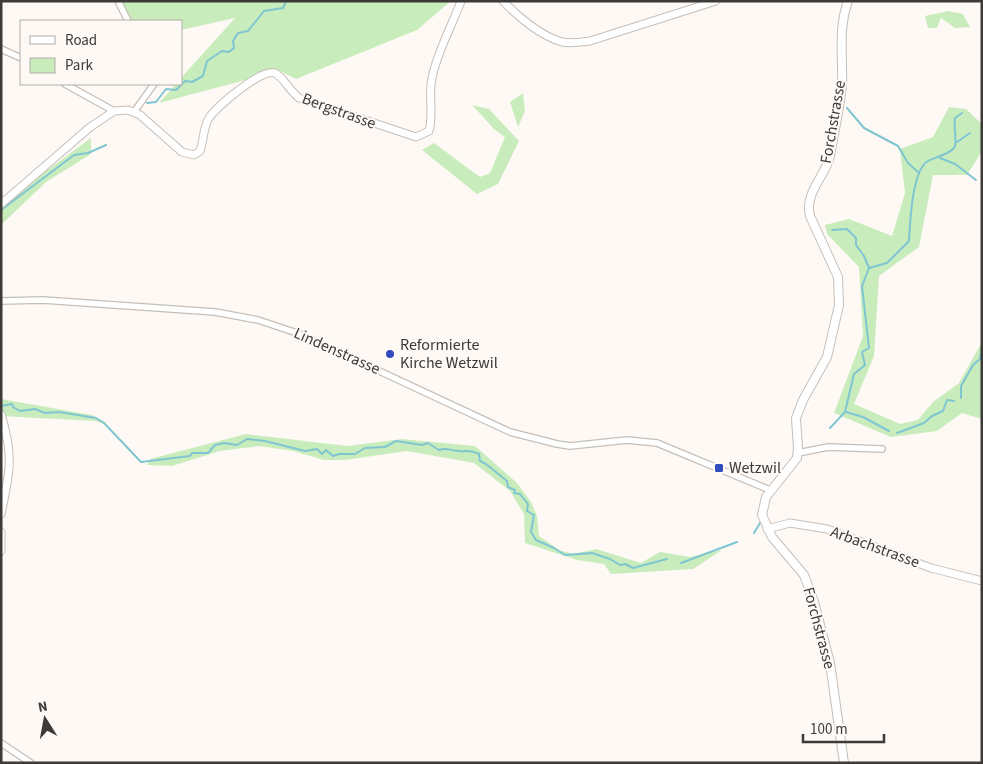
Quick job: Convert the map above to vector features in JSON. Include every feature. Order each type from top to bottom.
[{"type":"main road","name":"Forchstrasse","points":[[844,763],[830,663],[814,602],[804,576],[776,543],[767,528],[762,512],[764,502],[770,490],[794,462],[798,453],[796,418],[803,400],[827,357],[839,305],[838,277],[810,216],[808,206],[810,195],[827,166],[835,127],[842,86],[841,28],[848,1]]},
{"type":"street","points":[[118,1],[128,20]]},
{"type":"street","name":"Bergstrasse","points":[[134,112],[182,152],[194,155],[200,151],[206,124],[210,116],[255,79],[265,73],[273,72],[281,77],[289,90],[299,98],[416,138],[423,136],[429,131],[432,118],[430,95],[432,76],[461,1]]},
{"type":"street","points":[[503,1],[543,33],[562,42],[574,43],[590,41],[716,1]]},
{"type":"street","points":[[1,49],[20,58]]},
{"type":"street","points":[[67,85],[114,111]]},
{"type":"street","points":[[1,204],[89,128],[114,111],[128,110],[134,112],[153,85]]},
{"type":"street","name":"Lindenstrasse","points":[[1,301],[43,300],[215,312],[258,320],[300,334],[510,432],[570,446],[627,440],[657,443],[770,490]]},
{"type":"street","points":[[1,414],[10,449],[11,465],[1,514]]},
{"type":"street","points":[[798,453],[830,447],[882,449]]},
{"type":"street","name":"Arbachstrasse","points":[[767,528],[790,523],[808,524],[827,529],[931,568],[982,581]]},
{"type":"street","points":[[1,532],[1,551]]},
{"type":"street","points":[[1,743],[31,763]]},
{"type":"green space","points":[[118,1],[451,1],[417,30],[296,79],[274,68],[253,78],[159,103],[175,85],[182,85],[182,77],[235,18],[182,30],[182,20],[128,20]]},
{"type":"green space","points":[[948,11],[963,14],[970,27],[955,28],[941,18],[937,28],[928,28],[925,16]]},
{"type":"green space","points":[[523,93],[525,111],[518,127],[510,102]]},
{"type":"green space","points":[[472,105],[489,109],[519,141],[498,184],[477,194],[422,150],[434,143],[480,177],[490,173],[505,137],[494,129]]},
{"type":"green space","points":[[949,107],[966,109],[982,124],[982,151],[967,175],[933,175],[919,247],[879,276],[874,356],[854,404],[900,424],[918,420],[933,402],[959,383],[982,342],[982,419],[962,413],[937,431],[891,437],[834,413],[863,336],[859,267],[827,234],[825,225],[849,219],[892,236],[905,193],[900,149],[933,137]]},
{"type":"green space","points":[[91,138],[91,154],[46,182],[1,225],[1,206],[8,199]]},
{"type":"green space","points":[[1,399],[92,415],[107,425],[95,421],[1,416]]},
{"type":"green space","points":[[246,434],[347,446],[402,439],[475,446],[517,483],[531,502],[537,516],[539,536],[559,550],[573,554],[596,549],[641,563],[660,552],[690,557],[722,550],[693,569],[611,574],[604,564],[577,560],[525,543],[524,514],[510,491],[474,463],[407,451],[345,460],[324,460],[293,451],[259,446],[220,451],[172,466],[147,465],[150,459]]},
{"type":"waterway","points":[[182,84],[185,81],[192,82],[203,76],[207,61],[222,51],[229,52],[234,48],[233,41],[238,33],[248,31],[264,11],[283,8],[286,1]]},
{"type":"waterway","points":[[147,103],[156,102],[166,89],[176,90],[181,85]]},
{"type":"waterway","points":[[847,108],[864,128],[898,146],[908,163],[918,172]]},
{"type":"waterway","points":[[830,428],[845,412],[854,374],[865,365],[862,352],[869,348],[862,286],[869,268],[887,263],[909,241],[913,198],[918,175],[928,161],[954,148],[956,143],[955,118],[962,113]]},
{"type":"waterway","points":[[957,142],[970,133]]},
{"type":"waterway","points":[[1,210],[74,155],[88,153],[106,145]]},
{"type":"waterway","points":[[940,158],[955,164],[976,180]]},
{"type":"waterway","points":[[832,230],[847,229],[856,238],[856,245],[864,256],[869,268]]},
{"type":"waterway","points":[[961,398],[961,386],[973,365],[980,359],[982,347]]},
{"type":"waterway","points":[[897,433],[924,423],[932,416],[943,411],[947,400],[954,401]]},
{"type":"waterway","points":[[1,406],[12,404],[13,407],[20,411],[35,409],[45,413],[59,412],[96,418],[104,423],[141,462],[190,456],[192,453],[208,453],[215,445],[224,443],[237,445],[247,439],[265,441],[305,451],[317,449],[322,454],[326,450],[333,456],[355,454],[365,448],[385,447],[396,441],[422,445],[428,443],[439,450],[468,451],[479,454],[480,461],[507,481],[508,487],[515,490],[514,493],[520,494],[528,504],[527,511],[534,515],[531,532],[536,540],[565,555],[592,553],[610,559],[620,565],[625,564],[633,568],[667,559]]},
{"type":"waterway","points":[[846,412],[863,417],[889,431]]},
{"type":"waterway","points":[[754,533],[760,523]]},
{"type":"waterway","points":[[681,563],[737,542]]},
{"type":"place","name":"Reformierte Kirche Wetzwil","points":[[390,354]]},
{"type":"place","name":"Wetzwil","points":[[719,468]]}]
